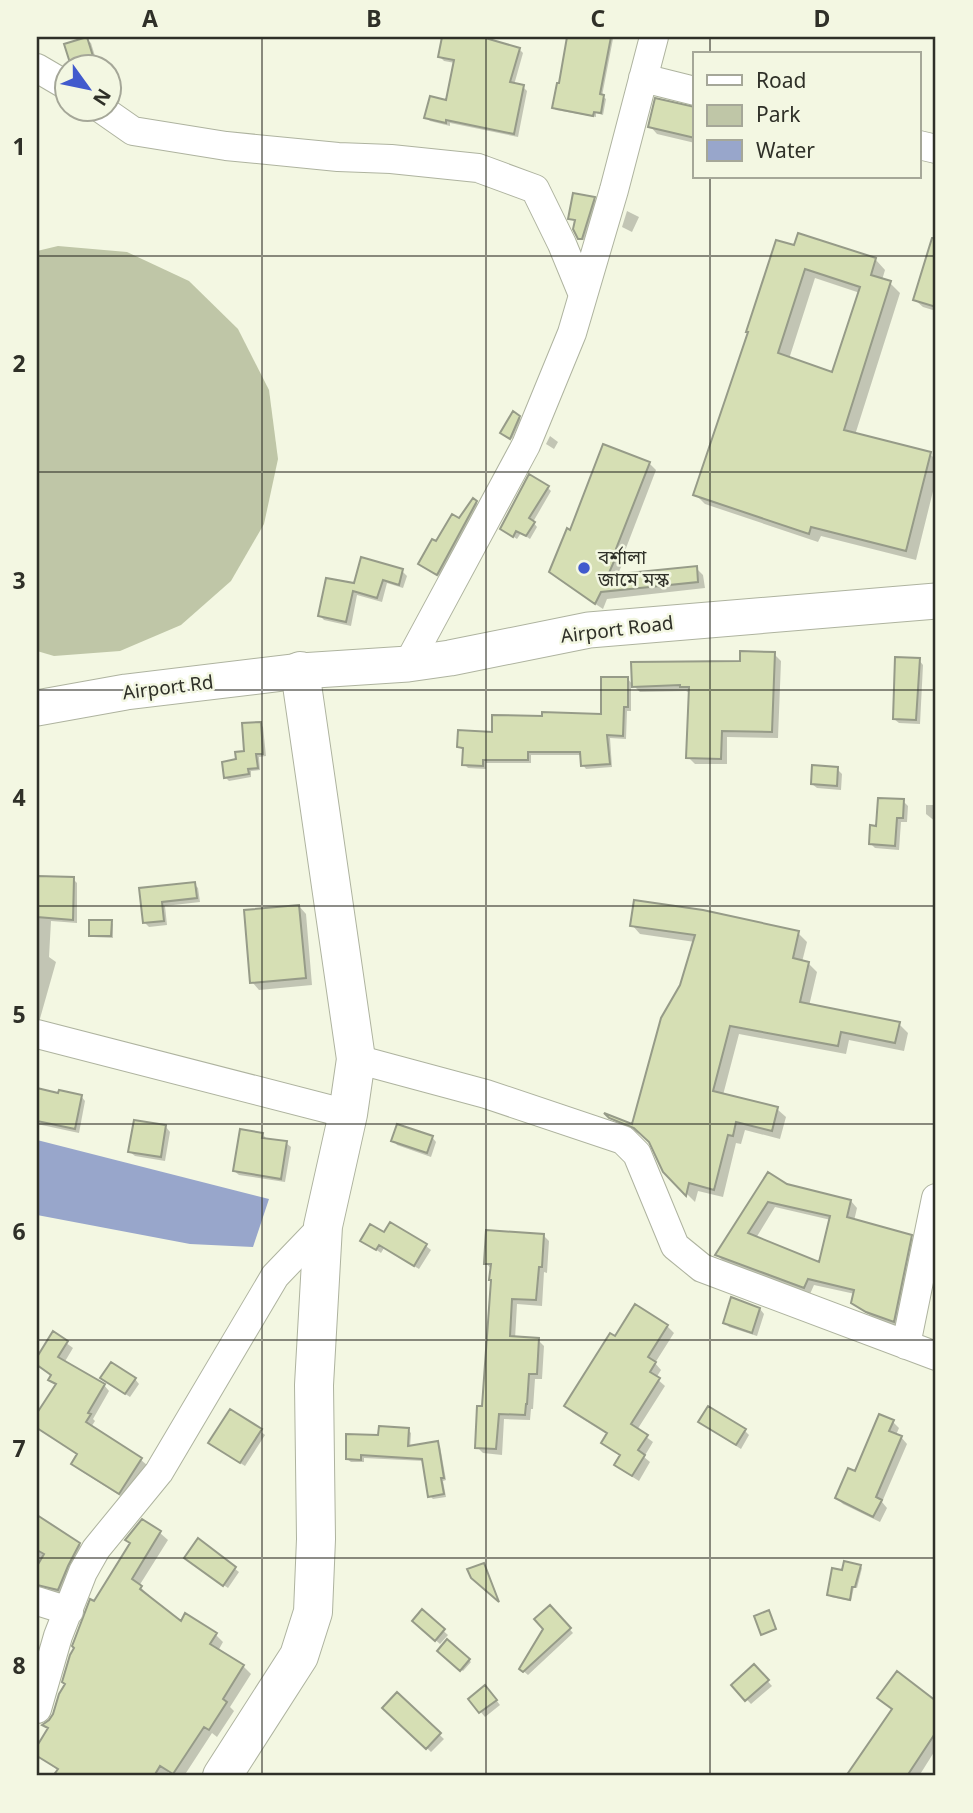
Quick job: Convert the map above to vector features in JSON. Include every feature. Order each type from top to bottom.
[{"type":"highway","points":[[222,1776],[299,1656],[313,1612],[316,1539],[314,1385],[324,1226],[348,1114],[356,1059],[300,671]]},
{"type":"main road","name":"Airport Road","points":[[300,671],[408,664],[589,630],[936,601]]},
{"type":"main road","name":"Airport Rd","points":[[37,708],[126,692],[300,671]]},
{"type":"street","points":[[408,664],[526,445],[572,333],[614,190],[654,37]]},
{"type":"street","points":[[643,78],[693,90]]},
{"type":"street","points":[[120,122],[133,131],[226,146],[478,168],[535,189],[583,295]]},
{"type":"street","points":[[37,1034],[348,1114]]},
{"type":"street","points":[[356,1059],[485,1094],[623,1140],[637,1154],[676,1246],[702,1268],[936,1356]]},
{"type":"street","points":[[906,1345],[936,1198]]},
{"type":"street","points":[[37,1709],[58,1636],[83,1572],[96,1549],[159,1472],[275,1276],[324,1226]]},
{"type":"street","points":[[37,1601],[69,1611]]},
{"type":"green space","points":[[58,246],[127,252],[189,281],[238,329],[269,390],[278,459],[264,524],[231,581],[181,625],[120,651],[54,656],[37,651],[37,251]]},
{"type":"water","points":[[37,1140],[269,1199],[253,1247],[190,1244],[37,1215]]},
{"type":"building","points":[[87,37],[92,52],[67,52],[64,44]]},
{"type":"building","points":[[442,37],[482,37],[520,48],[510,82],[524,85],[514,134],[424,118],[430,96],[446,100],[454,60],[438,57]]},
{"type":"building","points":[[567,37],[611,37],[600,94],[604,95],[601,113],[594,112],[593,116],[552,108]]},
{"type":"building","points":[[655,98],[693,107],[693,138],[648,127]]},
{"type":"building","points":[[573,193],[595,197],[582,239],[578,239],[573,229],[575,220],[568,219]]},
{"type":"building","points":[[798,233],[876,258],[871,275],[891,281],[844,430],[931,452],[906,551],[811,527],[809,534],[693,495],[776,240],[794,245]],"holes":[[[805,269],[860,287],[832,372],[778,353]]]},
{"type":"building","points":[[932,238],[936,238],[936,307],[913,300]]},
{"type":"building","points":[[513,411],[520,416],[510,439],[500,433]]},
{"type":"building","points":[[603,444],[650,462],[608,575],[697,566],[698,582],[601,592],[595,604],[549,572],[567,528],[570,530]]},
{"type":"building","points":[[529,474],[549,486],[529,518],[535,522],[526,536],[516,531],[513,537],[500,529]]},
{"type":"building","points":[[473,498],[477,501],[437,575],[418,564],[432,539],[436,541],[452,514],[459,518]]},
{"type":"building","points":[[361,557],[403,569],[399,585],[383,580],[377,598],[353,591],[346,622],[318,616],[326,578],[354,583]]},
{"type":"building","points":[[740,651],[775,652],[772,732],[722,731],[721,759],[686,758],[689,687],[632,687],[631,662],[740,661]]},
{"type":"building","points":[[895,657],[920,658],[916,720],[893,719]]},
{"type":"building","points":[[601,677],[628,677],[628,707],[624,707],[623,736],[607,735],[610,764],[581,766],[580,752],[528,752],[528,760],[483,760],[483,766],[462,765],[463,748],[457,747],[458,730],[492,732],[492,715],[542,716],[542,712],[601,714]]},
{"type":"building","points":[[261,722],[263,754],[256,754],[258,768],[248,769],[249,774],[224,778],[222,762],[236,759],[235,752],[244,751],[242,723]]},
{"type":"building","points":[[812,765],[838,767],[837,786],[811,784]]},
{"type":"building","points":[[878,798],[904,799],[903,818],[897,818],[895,846],[869,844],[870,825],[876,826]]},
{"type":"building","points":[[37,876],[74,877],[73,920],[37,917]]},
{"type":"building","points":[[195,882],[197,898],[162,902],[164,921],[143,923],[139,888]]},
{"type":"building","points":[[634,900],[703,910],[799,931],[793,958],[809,962],[800,1002],[900,1022],[895,1043],[841,1032],[838,1046],[730,1026],[713,1091],[778,1107],[772,1131],[736,1122],[733,1136],[728,1135],[714,1190],[689,1183],[686,1196],[663,1172],[649,1142],[634,1128],[609,1118],[604,1113],[632,1124],[661,1018],[680,985],[695,935],[630,926]]},
{"type":"building","points":[[299,905],[306,978],[250,983],[244,910]]},
{"type":"building","points":[[89,920],[112,920],[111,936],[89,936]]},
{"type":"building","points":[[37,1088],[82,1095],[75,1129],[37,1121]]},
{"type":"building","points":[[134,1120],[166,1125],[161,1157],[128,1152]]},
{"type":"building","points":[[397,1124],[433,1136],[427,1153],[391,1141]]},
{"type":"building","points":[[240,1129],[263,1133],[262,1138],[287,1141],[281,1179],[233,1171]]},
{"type":"building","points":[[768,1172],[787,1184],[851,1200],[847,1217],[912,1235],[894,1322],[866,1312],[851,1303],[854,1290],[808,1279],[804,1288],[715,1255]],"holes":[[[768,1202],[830,1216],[819,1262],[748,1233]]]},
{"type":"building","points":[[390,1222],[427,1244],[414,1266],[379,1245],[376,1250],[360,1241],[370,1224],[384,1232]]},
{"type":"building","points":[[486,1230],[544,1234],[536,1300],[512,1299],[510,1336],[539,1338],[537,1374],[529,1374],[525,1415],[499,1414],[496,1449],[475,1448],[477,1406],[482,1406],[491,1280],[491,1264],[484,1264]]},
{"type":"building","points":[[731,1297],[760,1308],[752,1333],[723,1323]]},
{"type":"building","points":[[635,1304],[668,1325],[648,1357],[656,1362],[650,1372],[660,1378],[631,1424],[648,1435],[638,1450],[645,1455],[632,1476],[614,1465],[620,1455],[601,1443],[607,1433],[564,1406],[610,1333],[615,1336]]},
{"type":"building","points":[[53,1331],[68,1341],[58,1357],[105,1384],[88,1413],[91,1414],[86,1422],[142,1458],[119,1494],[71,1464],[77,1454],[37,1428],[37,1413],[56,1384],[48,1380],[51,1375],[37,1365],[37,1357]]},
{"type":"building","points":[[111,1362],[136,1378],[125,1394],[100,1378]]},
{"type":"building","points":[[708,1406],[746,1429],[736,1445],[698,1422]]},
{"type":"building","points":[[230,1409],[262,1429],[240,1463],[208,1443]]},
{"type":"building","points":[[879,1414],[894,1420],[889,1431],[902,1436],[876,1497],[882,1500],[873,1517],[835,1498],[848,1468],[855,1471]]},
{"type":"building","points":[[379,1426],[409,1428],[408,1446],[438,1441],[444,1494],[428,1497],[422,1459],[361,1455],[361,1460],[346,1459],[346,1434],[378,1435]]},
{"type":"building","points":[[37,1515],[80,1543],[58,1590],[37,1585],[37,1566],[44,1554],[37,1550]]},
{"type":"building","points":[[142,1519],[161,1531],[132,1579],[142,1586],[140,1589],[181,1621],[185,1613],[217,1633],[210,1644],[244,1665],[223,1699],[227,1702],[209,1730],[204,1727],[173,1774],[160,1766],[154,1776],[53,1776],[58,1769],[37,1756],[37,1746],[48,1728],[42,1725],[53,1714],[65,1684],[62,1682],[74,1648],[72,1646],[90,1599],[94,1601],[130,1543],[125,1540]]},
{"type":"building","points":[[198,1538],[236,1567],[223,1586],[184,1558]]},
{"type":"building","points":[[844,1561],[861,1565],[850,1600],[827,1595],[832,1568],[842,1570]]},
{"type":"building","points":[[484,1563],[499,1602],[471,1578],[467,1569]]},
{"type":"building","points":[[550,1605],[571,1628],[523,1672],[519,1669],[543,1629],[534,1619]]},
{"type":"building","points":[[422,1609],[445,1629],[435,1641],[412,1621]]},
{"type":"building","points":[[769,1610],[776,1629],[761,1635],[754,1616]]},
{"type":"building","points":[[447,1639],[470,1659],[460,1671],[437,1651]]},
{"type":"building","points":[[754,1664],[769,1680],[745,1701],[731,1685]]},
{"type":"building","points":[[897,1671],[936,1701],[936,1732],[907,1776],[846,1776],[892,1709],[877,1698]]},
{"type":"building","points":[[485,1685],[497,1700],[479,1713],[468,1699]]},
{"type":"building","points":[[397,1692],[441,1733],[426,1749],[382,1708]]},
{"type":"place","name":"বর্শালা জামে মস্ক","points":[[584,568]]}]
